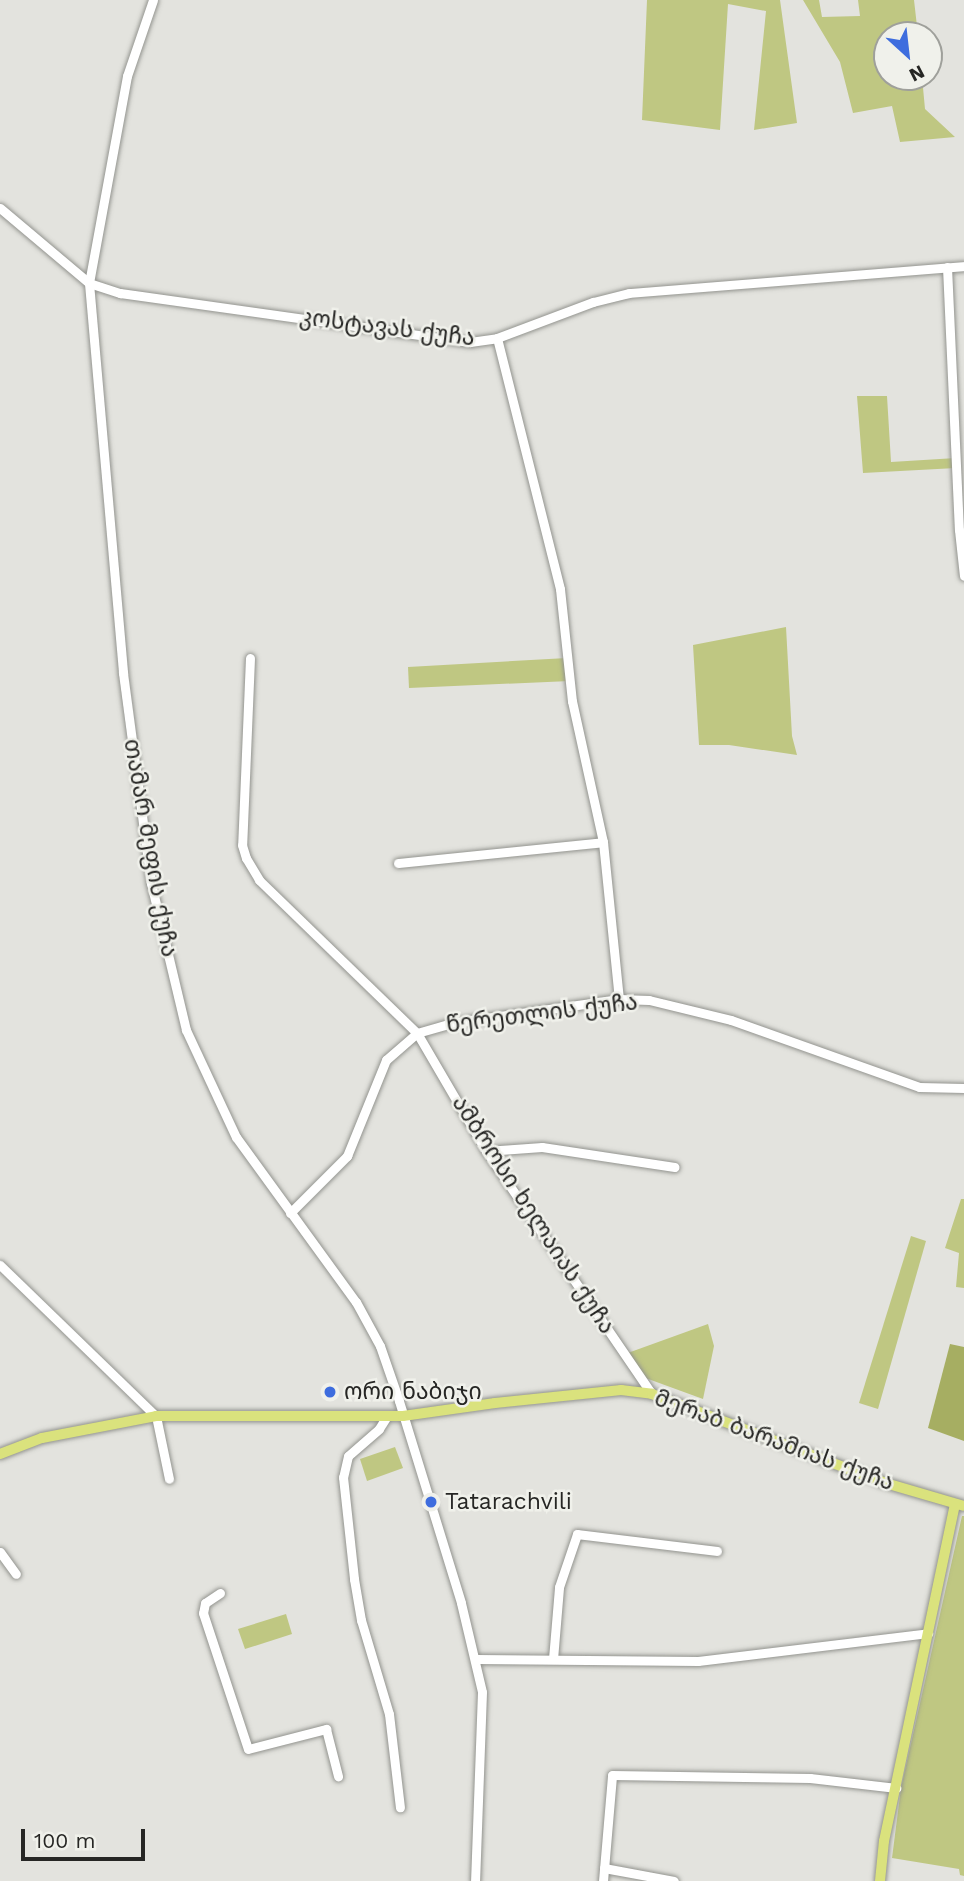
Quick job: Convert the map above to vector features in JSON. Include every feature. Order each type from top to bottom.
[{"type":"main road","name":"მერაბ ბარამიას ქუჩა","points":[[0,1454],[41,1438],[156,1416],[387,1416],[592,1391],[652,1394],[882,1482],[959,1505]]},
{"type":"main road","points":[[880,1881],[884,1841],[928,1633],[959,1505]]},
{"type":"street","name":"თამარ მეფის ქუჩა","points":[[153,0],[127,76],[89,283],[123,673],[156,906],[186,1030],[236,1137],[356,1302],[374,1335],[437,1519],[476,1659],[482,1692],[475,1881]]},
{"type":"street","name":"კოსტავას ქუჩა","points":[[0,208],[89,283],[120,293],[470,342],[497,338],[619,295],[812,276],[964,266]]},
{"type":"street","points":[[947,267],[959,530],[964,576]]},
{"type":"street","points":[[497,338],[560,589],[572,701],[603,842],[619,999]]},
{"type":"street","name":"ამბროსი ხელაიას ქუჩა","points":[[250,658],[242,845],[246,858],[259,880],[418,1033],[486,1151],[652,1394]]},
{"type":"street","points":[[398,863],[603,842]]},
{"type":"street","name":"წერეთლის ქუჩა","points":[[290,1213],[346,1156],[386,1060],[418,1033],[451,1023],[619,999],[649,1000],[732,1020],[919,1087],[964,1088]]},
{"type":"street","points":[[486,1151],[542,1147],[674,1167]]},
{"type":"street","points":[[0,1265],[156,1416],[169,1479]]},
{"type":"street","points":[[387,1416],[379,1429],[348,1456],[343,1477],[361,1620],[389,1714],[400,1807]]},
{"type":"street","points":[[553,1659],[559,1587],[577,1534],[717,1551]]},
{"type":"street","points":[[0,1552],[16,1574]]},
{"type":"street","points":[[220,1593],[205,1603],[203,1613],[248,1749],[326,1729],[338,1776]]},
{"type":"street","points":[[476,1659],[698,1661],[928,1633]]},
{"type":"street","points":[[603,1881],[612,1775],[810,1778],[896,1788]]},
{"type":"street","points":[[604,1868],[674,1881]]},
{"type":"green space","points":[[647,0],[780,0],[797,123],[754,130],[766,11],[728,4],[720,130],[642,120]]},
{"type":"green space","points":[[803,0],[819,0],[822,17],[860,16],[858,0],[914,0],[916,21],[873,21],[873,91],[923,91],[925,109],[955,137],[900,142],[892,106],[853,113],[840,62]]},
{"type":"green space","points":[[857,396],[887,396],[891,462],[956,458],[956,468],[863,473]]},
{"type":"green space","points":[[786,627],[792,736],[797,755],[729,745],[699,745],[693,645]]},
{"type":"green space","points":[[567,658],[570,681],[409,688],[408,667]]},
{"type":"green space","points":[[961,1199],[964,1199],[964,1288],[956,1287],[959,1253],[945,1248]]},
{"type":"green space","points":[[911,1236],[926,1241],[878,1409],[859,1403]]},
{"type":"green space","points":[[708,1324],[714,1346],[703,1399],[640,1376],[625,1354]]},
{"type":"green space","points":[[950,1344],[964,1347],[964,1441],[928,1428]]},
{"type":"green space","points":[[395,1447],[403,1468],[367,1481],[360,1459]]},
{"type":"green space","points":[[962,1516],[964,1876],[960,1875],[959,1869],[892,1858],[901,1788]]},
{"type":"green space","points":[[286,1614],[292,1634],[245,1649],[238,1629]]},
{"type":"place","name":"ორი ნაბიჯი","points":[[330,1392]]},
{"type":"place","name":"Tatarachvili","points":[[431,1502]]}]
